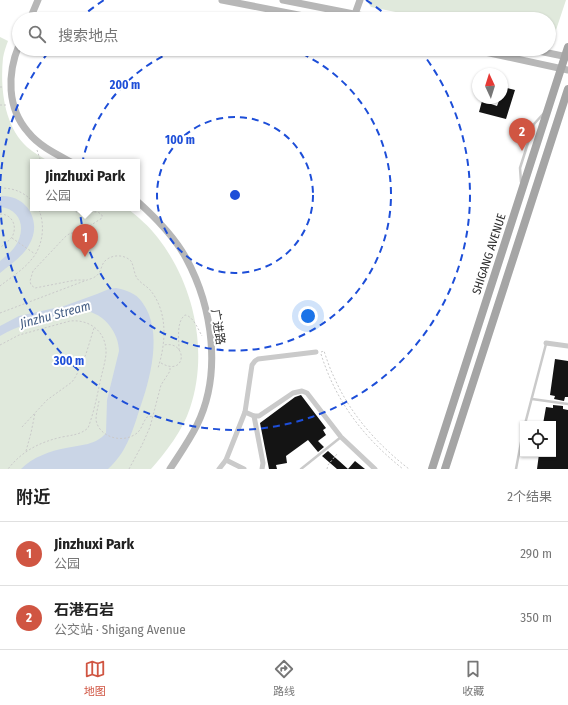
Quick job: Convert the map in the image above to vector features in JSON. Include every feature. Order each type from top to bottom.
[{"type":"main road","name":"SHIGANG AVENUE","points":[[432,469],[548,108],[564,69],[568,47]]},
{"type":"main road","name":"SHIGANG AVENUE","points":[[445,469],[568,89]]},
{"type":"street","points":[[33,12],[38,0]]},
{"type":"street","points":[[222,0],[283,12]]},
{"type":"street","points":[[283,0],[345,12]]},
{"type":"street","points":[[356,12],[360,0]]},
{"type":"street","points":[[556,55],[566,57]]},
{"type":"street","points":[[16,56],[10,84],[11,95],[18,117],[28,132],[41,144],[66,159]]},
{"type":"street","points":[[506,56],[564,69]]},
{"type":"street","name":"广进路","points":[[140,204],[154,216],[170,234],[186,258],[206,311],[210,335],[210,380],[205,402],[197,425],[170,469]]},
{"type":"street","points":[[546,343],[568,346]]},
{"type":"street","points":[[219,469],[226,460],[245,412],[252,365],[254,361],[258,359],[316,352]]},
{"type":"street","points":[[245,412],[254,416],[264,414],[293,393],[302,391],[307,393],[341,437],[375,469]]},
{"type":"street","points":[[254,416],[263,463],[262,469]]},
{"type":"street","points":[[226,460],[244,469]]},
{"type":"lane","points":[[526,421],[546,343]]},
{"type":"lane","points":[[532,399],[568,404]]},
{"type":"lane","points":[[301,469],[341,437]]},
{"type":"lane","points":[[516,469],[520,448]]},
{"type":"path","points":[[0,88],[4,87]]},
{"type":"path","points":[[0,106],[7,105]]},
{"type":"path","points":[[37,150],[40,159]]},
{"type":"path","points":[[0,188],[20,192],[30,200]]},
{"type":"path","points":[[0,286],[28,264],[39,248],[43,231],[39,211]]},
{"type":"path","points":[[76,211],[78,214],[84,215],[95,211],[100,212],[102,218],[85,229],[69,234],[65,237],[33,271],[30,280],[31,285],[35,288],[76,280],[87,280]]},
{"type":"path","points":[[0,214],[6,214],[11,218],[14,222],[15,228],[12,237],[0,248]]},
{"type":"path","points":[[12,237],[14,240],[35,254]]},
{"type":"path","points":[[0,313],[96,276],[108,259],[118,256],[127,257],[134,266],[137,279],[152,291],[160,307],[163,320],[164,346],[158,368]]},
{"type":"path","points":[[160,362],[170,367],[175,366],[180,362],[182,358],[179,350],[179,327],[182,317],[185,315],[188,315],[191,318],[202,336]]},
{"type":"path","points":[[0,345],[19,335],[70,321],[79,320],[86,322],[100,333],[104,340],[106,354],[94,409],[88,428],[84,432],[78,434],[45,441],[21,454],[8,469]]},
{"type":"path","points":[[22,427],[47,400],[72,382],[86,354],[94,327]]},
{"type":"path","points":[[164,346],[173,344],[179,350]]},
{"type":"path","points":[[403,469],[394,463],[372,441],[346,409],[330,380],[320,352],[324,351],[336,382],[353,411],[374,437],[409,469]]},
{"type":"path","points":[[128,469],[142,445],[150,427],[161,385],[170,371],[170,367]]},
{"type":"path","points":[[99,401],[96,421],[102,432],[117,439],[124,439],[134,435],[140,431],[147,417],[153,416]]},
{"type":"path","points":[[94,409],[98,410]]},
{"type":"path","points":[[25,452],[31,433],[35,412]]},
{"type":"path","points":[[327,469],[328,465],[337,454]]},
{"type":"shaded area","points":[[366,0],[566,0],[556,30],[556,12],[396,12],[371,7]]},
{"type":"shaded area","points":[[0,37],[8,41],[3,58],[2,82],[5,106],[9,118],[19,138],[27,147],[45,159],[30,159],[30,211],[131,211],[139,218],[158,238],[181,276],[195,319],[198,342],[198,364],[196,387],[187,416],[179,432],[151,469],[0,469]]},
{"type":"water","points":[[0,196],[10,197],[25,205],[30,211],[34,227],[33,236],[29,245],[16,260],[0,273],[0,261],[14,248],[18,241],[21,228],[18,216],[7,209],[0,207]]},
{"type":"water","name":"Jinzhu Stream","points":[[116,288],[130,292],[137,296],[142,302],[149,314],[154,341],[151,371],[128,442],[114,463],[108,469],[21,469],[42,455],[60,449],[93,442],[98,440],[106,433],[107,400],[119,351],[118,344],[113,331],[104,320],[85,311],[71,312],[28,324],[0,336],[0,326],[19,316],[64,306],[109,289]]},
{"type":"building","points":[[508,88],[515,90],[506,119],[479,112],[481,104],[491,104],[497,106],[498,104],[508,104]]},
{"type":"building","points":[[555,359],[568,361],[568,397],[565,397],[564,401],[554,399],[555,396],[550,395]]},
{"type":"building","points":[[301,395],[326,428],[323,430],[326,435],[318,441],[324,447],[318,452],[308,440],[286,456],[287,463],[276,465],[277,469],[269,469],[260,423],[295,397]]},
{"type":"building","points":[[553,405],[563,406],[563,409],[568,410],[568,469],[537,469],[539,457],[556,457],[556,421],[544,421],[546,407],[553,408]]},
{"type":"building","points":[[328,451],[348,469],[337,469],[322,456]]},
{"type":"building","points":[[355,461],[365,469],[348,469]]},
{"type":"place","name":"石港石岩","points":[[522,151]]},
{"type":"place","name":"Jinzhuxi Park","points":[[85,257]]}]
